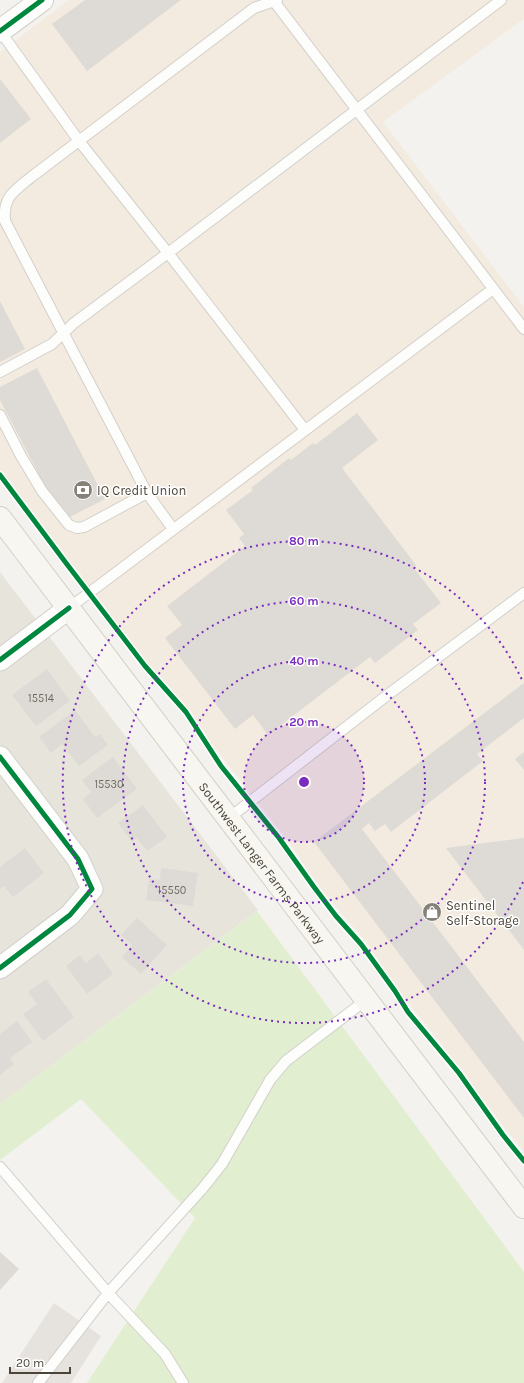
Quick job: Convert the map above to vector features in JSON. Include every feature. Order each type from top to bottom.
[{"type":"main road","name":"Southwest Langer Farms Parkway","points":[[0,518],[366,1000],[523,1203]]},
{"type":"street","points":[[0,31],[42,0]]},
{"type":"street","points":[[0,660],[69,608]]},
{"type":"street","points":[[0,757],[78,859],[92,889],[70,915],[0,968]]},
{"type":"lane","points":[[173,530],[147,493],[5,221],[4,209],[15,190],[254,8],[275,0],[356,110],[524,329]]},
{"type":"lane","points":[[0,372],[52,344],[74,322],[168,253],[356,110],[489,4],[501,0]]},
{"type":"lane","points":[[0,31],[79,141],[305,430]]},
{"type":"lane","points":[[69,608],[493,289]]},
{"type":"lane","points":[[0,415],[21,456],[42,491],[69,524],[77,528],[84,527],[147,493]]},
{"type":"lane","points":[[229,818],[390,693],[524,593]]},
{"type":"lane","points":[[38,1383],[108,1293],[203,1188],[222,1164],[270,1080],[286,1061],[366,1000]]},
{"type":"lane","points":[[0,1167],[108,1293],[165,1354],[183,1383]]},
{"type":"shaded area","points":[[69,0],[524,0],[524,19],[383,122],[524,307],[524,1152],[485,1103],[464,1072],[403,996],[367,943],[324,893],[286,838],[0,475],[0,52]]},
{"type":"shaded area","points":[[0,572],[258,910],[0,1104]]},
{"type":"shaded area","points":[[54,1303],[101,1336],[71,1383],[2,1383]]},
{"type":"green space","points":[[257,911],[524,1272],[524,1383],[87,1383],[195,1218],[81,1099],[0,1160],[0,1104]]},
{"type":"building","points":[[85,0],[181,0],[87,71],[52,24]]},
{"type":"building","points":[[0,79],[31,119],[0,143]]},
{"type":"building","points":[[0,301],[25,349],[0,362]]},
{"type":"building","points":[[37,368],[105,499],[68,518],[47,490],[0,400],[0,387]]},
{"type":"building","points":[[357,413],[378,440],[342,468],[416,565],[413,567],[441,603],[413,624],[418,630],[375,663],[370,657],[268,735],[253,715],[235,729],[165,638],[182,625],[167,606],[245,546],[239,538],[244,534],[226,510],[253,490],[251,488],[289,458],[291,460],[313,443],[315,445]]},
{"type":"building","points":[[47,669],[70,701],[36,726],[12,695]]},
{"type":"building","points":[[524,683],[524,718],[477,754],[483,761],[391,832],[385,824],[375,831],[369,823],[362,829],[524,1042],[524,1118],[314,842]]},
{"type":"building","points":[[75,710],[95,737],[100,734],[108,745],[79,766],[62,744],[51,753],[39,737]]},
{"type":"building","points":[[524,752],[524,770],[515,759]]},
{"type":"building","points":[[113,757],[137,789],[97,818],[83,799],[91,792],[82,780]]},
{"type":"building","points":[[143,805],[167,837],[147,851],[137,838],[132,842],[118,823]]},
{"type":"building","points":[[524,838],[524,950],[446,848]]},
{"type":"building","points":[[25,848],[44,873],[13,897],[4,886],[0,889],[0,867]]},
{"type":"building","points":[[161,868],[198,873],[193,906],[146,900],[149,879],[160,880]]},
{"type":"building","points":[[137,918],[167,945],[141,974],[122,957],[132,945],[121,935]]},
{"type":"building","points":[[98,953],[113,974],[87,994],[66,966],[80,955],[86,963]]},
{"type":"building","points":[[46,979],[74,1017],[43,1041],[23,1014],[37,1004],[28,992]]},
{"type":"building","points":[[17,1021],[32,1042],[10,1058],[14,1064],[0,1075],[0,1034]]},
{"type":"building","points":[[0,1252],[19,1269],[0,1290]]},
{"type":"cycle path","points":[[0,31],[42,0]]},
{"type":"cycle path","points":[[0,475],[145,666],[186,712],[221,766],[279,838],[336,916],[361,944],[395,991],[408,1012],[459,1073],[503,1135],[524,1161]]},
{"type":"cycle path","points":[[0,660],[69,608]]},
{"type":"cycle path","points":[[0,757],[78,859],[92,889],[70,915],[0,968]]},
{"type":"place","name":"IQ Credit Union","points":[[83,490]]},
{"type":"place","name":"Sentinel Self-Storage","points":[[432,912]]}]
